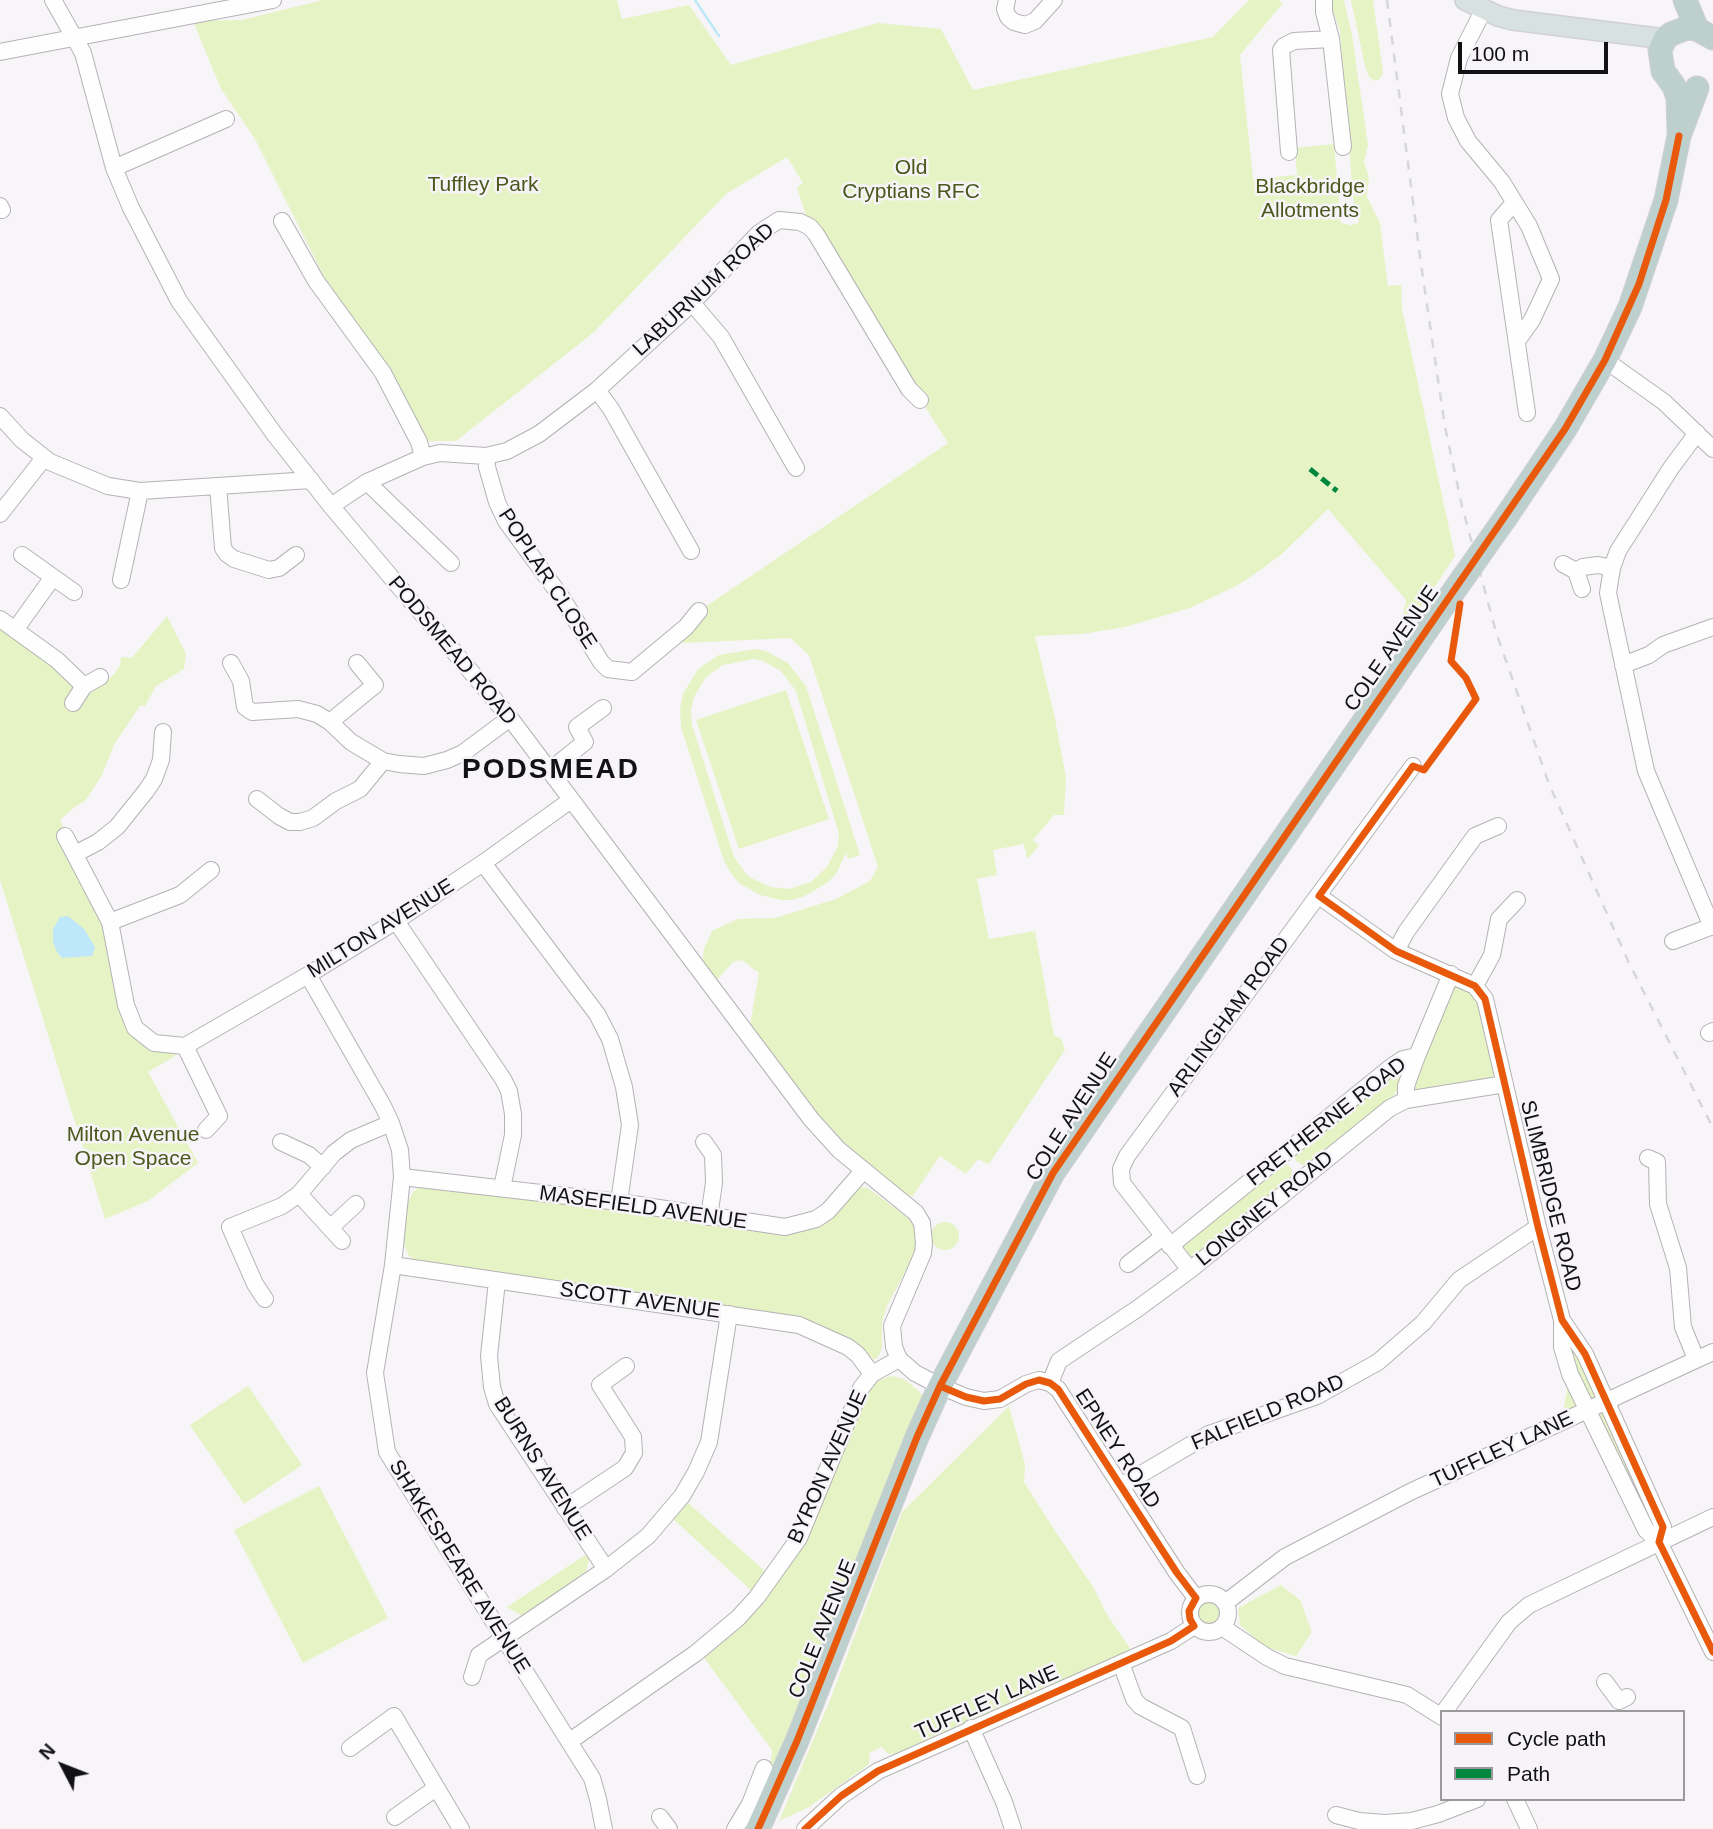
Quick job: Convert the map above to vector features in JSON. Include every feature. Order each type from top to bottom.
[{"type":"highway","points":[[1679,136],[1678,98],[1662,66],[1660,50],[1688,34],[1684,0]]},
{"type":"highway","points":[[1674,86],[1689,90],[1707,85]]},
{"type":"highway","points":[[1679,136],[1707,85]]},
{"type":"highway","name":"COLE AVENUE","points":[[758,1829],[797,1741],[917,1437],[940,1387],[1053,1173],[1566,429],[1605,360],[1630,307],[1667,200],[1679,136]]},
{"type":"main road","points":[[1465,0],[1513,20],[1621,35],[1688,34]]},
{"type":"main road","points":[[1621,35],[1649,52],[1662,66]]},
{"type":"street","name":"PODSMEAD ROAD","points":[[53,0],[83,53],[114,167],[131,208],[179,301],[311,481],[510,718],[790,1093],[827,1138],[916,1213],[922,1223],[923,1253],[892,1326],[894,1347],[899,1359]]},
{"type":"street","points":[[0,52],[76,39],[244,3],[273,0]]},
{"type":"street","points":[[1007,0],[1005,9],[1008,17],[1025,25],[1035,21],[1054,0]]},
{"type":"street","points":[[1324,0],[1343,146]]},
{"type":"street","points":[[1484,9],[1459,58],[1450,94],[1456,118],[1468,141],[1502,182],[1529,226],[1550,279],[1532,320],[1517,341]]},
{"type":"street","points":[[1289,152],[1280,58],[1282,50],[1294,41],[1331,39]]},
{"type":"street","points":[[114,167],[226,120]]},
{"type":"street","points":[[1514,202],[1499,220],[1527,413]]},
{"type":"street","name":"LABURNUM ROAD","points":[[331,506],[367,482],[423,457],[440,453],[486,456],[508,451],[539,434],[597,390],[692,303],[768,225],[779,220],[800,222],[816,234],[909,389],[920,400]]},
{"type":"street","points":[[282,221],[330,312],[383,373],[419,442],[423,457]]},
{"type":"street","points":[[692,303],[721,337],[796,468]]},
{"type":"street","points":[[1605,360],[1657,396],[1713,449]]},
{"type":"street","points":[[597,390],[611,409],[691,551]]},
{"type":"street","points":[[0,416],[22,440],[44,458],[108,486],[140,491],[311,481]]},
{"type":"street","points":[[1673,941],[1712,927],[1646,771],[1608,593],[1612,568],[1625,540],[1697,433]]},
{"type":"street","name":"POPLAR CLOSE","points":[[486,456],[497,502],[506,521],[562,598],[608,669],[632,672],[686,627],[699,611]]},
{"type":"street","points":[[0,514],[44,458]]},
{"type":"street","points":[[367,482],[452,563]]},
{"type":"street","points":[[218,486],[223,548],[228,554],[234,559],[269,570],[279,568],[296,555]]},
{"type":"street","points":[[121,580],[140,491]]},
{"type":"street","points":[[22,555],[74,592]]},
{"type":"street","points":[[1582,589],[1569,567],[1598,565],[1612,568]]},
{"type":"street","points":[[15,630],[53,577]]},
{"type":"street","points":[[0,620],[57,660],[84,686]]},
{"type":"street","points":[[1623,665],[1649,655],[1663,645],[1713,627]]},
{"type":"street","points":[[231,663],[241,681],[245,708],[252,712],[298,709],[317,714],[351,742],[383,761],[424,766],[447,760],[463,753],[510,718]]},
{"type":"street","points":[[330,722],[375,685],[357,663]]},
{"type":"street","points":[[73,703],[84,686],[100,677]]},
{"type":"street","points":[[549,771],[585,742],[577,727],[603,708]]},
{"type":"street","points":[[75,854],[117,827],[130,811],[154,779],[161,760],[162,740],[179,750]]},
{"type":"street","points":[[257,799],[288,828],[313,818],[336,801],[360,789],[383,761]]},
{"type":"street","name":"ARLINGHAM ROAD","points":[[1190,1270],[1122,1183],[1121,1169],[1126,1156],[1413,766]]},
{"type":"street","name":"MILTON AVENUE","points":[[185,1046],[397,921],[484,863],[570,800]]},
{"type":"street","points":[[1396,951],[1406,932],[1475,836],[1498,826]]},
{"type":"street","points":[[65,836],[110,922],[126,1005],[135,1028],[154,1043],[185,1046],[219,1116],[206,1130]]},
{"type":"street","points":[[484,863],[597,1014],[610,1039],[624,1087],[629,1125],[619,1202]]},
{"type":"street","points":[[110,922],[180,895],[211,870]]},
{"type":"street","points":[[1319,896],[1396,951],[1478,988],[1492,955],[1499,919],[1517,900]]},
{"type":"street","points":[[397,921],[509,1091],[513,1135],[502,1188]]},
{"type":"street","name":"FRETHERNE ROAD","points":[[1128,1264],[1166,1242],[1285,1153],[1391,1067],[1403,1059],[1417,1056],[1451,974]]},
{"type":"street","name":"SHAKESPEARE AVENUE","points":[[309,975],[391,1123],[400,1150],[402,1177],[393,1265],[375,1373],[387,1452],[592,1778],[604,1829]]},
{"type":"street","name":"SLIMBRIDGE ROAD","points":[[1478,988],[1486,999],[1562,1320],[1562,1347],[1570,1374],[1646,1530],[1659,1542],[1663,1527],[1584,1354],[1562,1320]]},
{"type":"street","points":[[1406,1100],[1406,1086],[1417,1056]]},
{"type":"street","name":"LONGNEY ROAD","points":[[1050,1383],[1059,1361],[1137,1310],[1190,1270],[1390,1108],[1406,1100],[1505,1084]]},
{"type":"street","points":[[265,1299],[255,1284],[230,1227],[267,1214],[299,1194],[334,1153],[351,1140],[391,1123]]},
{"type":"street","points":[[281,1142],[309,1155],[323,1167]]},
{"type":"street","points":[[704,1142],[713,1155],[714,1183],[709,1216]]},
{"type":"street","points":[[1285,1153],[1305,1177]]},
{"type":"street","points":[[1657,1160],[1658,1204],[1678,1268],[1683,1327],[1696,1359]]},
{"type":"street","name":"MASEFIELD AVENUE","points":[[402,1177],[619,1202],[785,1227],[816,1219],[828,1211],[863,1171]]},
{"type":"street","points":[[299,1194],[342,1241]]},
{"type":"street","points":[[330,1228],[356,1204]]},
{"type":"street","name":"FALFIELD ROAD","points":[[1121,1486],[1209,1434],[1317,1396],[1378,1362],[1423,1323],[1459,1280],[1538,1227]]},
{"type":"street","name":"SCOTT AVENUE","points":[[393,1265],[799,1325],[858,1354],[872,1374]]},
{"type":"street","name":"BURNS AVENUE","points":[[497,1281],[489,1356],[492,1387],[497,1404],[606,1569]]},
{"type":"street","points":[[472,1677],[479,1655],[606,1569],[648,1536],[681,1496],[696,1472],[709,1442],[729,1314]]},
{"type":"street","name":"TUFFLEY LANE","points":[[1225,1603],[1286,1557],[1410,1492],[1713,1352]]},
{"type":"street","points":[[899,1359],[915,1373],[940,1387]]},
{"type":"street","name":"BYRON AVENUE","points":[[570,1741],[696,1653],[738,1618],[757,1597],[799,1538],[861,1388],[872,1374],[899,1359]]},
{"type":"street","points":[[565,1508],[625,1468],[634,1453],[633,1437],[600,1385],[626,1366]]},
{"type":"street","name":"EPNEY ROAD","points":[[940,1387],[984,1401],[1000,1399],[1039,1380],[1058,1389],[1196,1598]]},
{"type":"street","points":[[1446,1710],[1509,1622],[1529,1605],[1713,1517]]},
{"type":"street","points":[[1659,1542],[1713,1653]]},
{"type":"street","points":[[1213,1594],[1225,1603],[1228,1615],[1222,1628],[1205,1632],[1194,1626],[1189,1611],[1196,1598],[1213,1594]]},
{"type":"street","name":"TUFFLEY LANE","points":[[805,1829],[841,1796],[878,1771],[1171,1642],[1194,1626]]},
{"type":"street","points":[[1222,1628],[1285,1667],[1406,1695],[1440,1714]]},
{"type":"street","points":[[1121,1663],[1134,1699],[1140,1706],[1182,1728],[1197,1776]]},
{"type":"street","points":[[1605,1682],[1619,1703]]},
{"type":"street","points":[[350,1748],[394,1716],[461,1829]]},
{"type":"street","points":[[971,1728],[1013,1829]]},
{"type":"street","points":[[735,1829],[750,1804],[764,1768]]},
{"type":"street","points":[[395,1817],[436,1787]]},
{"type":"street","points":[[1336,1815],[1359,1821],[1412,1821],[1472,1801]]},
{"type":"street","points":[[1516,1801],[1529,1829]]},
{"type":"green space","points":[[323,0],[617,0],[622,19],[689,5],[731,65],[878,23],[941,29],[973,90],[1213,37],[1249,0],[1279,0],[1283,3],[1240,55],[1253,179],[1297,175],[1295,148],[1334,144],[1341,223],[1351,225],[1359,223],[1353,198],[1340,31],[1332,0],[1344,0],[1352,35],[1368,145],[1364,162],[1369,177],[1367,197],[1380,223],[1388,286],[1401,285],[1402,309],[1455,556],[1422,606],[1401,625],[1406,600],[1328,509],[1283,553],[1262,569],[1238,585],[1190,608],[1125,627],[1082,634],[1035,636],[1066,777],[1064,815],[1054,815],[1033,840],[1039,846],[1027,859],[1024,844],[993,850],[997,875],[977,879],[989,939],[1035,931],[1054,1036],[1061,1038],[1065,1050],[989,1164],[978,1159],[966,1174],[940,1156],[912,1197],[905,1193],[842,1141],[805,1099],[750,1025],[759,973],[742,960],[733,962],[716,981],[702,963],[704,949],[712,931],[738,919],[775,918],[836,899],[870,881],[878,867],[809,655],[790,638],[683,643],[669,638],[699,611],[948,443],[816,234],[806,216],[797,187],[803,183],[787,157],[726,194],[593,333],[456,441],[427,441],[388,369],[324,277],[255,139],[221,89],[193,21],[242,20]]},
{"type":"green space","points":[[1351,0],[1373,0],[1383,72],[1380,79],[1374,81],[1368,75],[1364,62]]},
{"type":"green space","name":"Milton Avenue Open Space","points":[[167,616],[186,654],[184,669],[156,686],[145,706],[140,706],[115,743],[101,777],[85,801],[60,820],[103,921],[125,1023],[156,1050],[177,1055],[148,1072],[198,1163],[148,1201],[105,1219],[0,880],[0,628],[57,669],[84,695],[88,695],[115,673],[121,657],[132,658]]},
{"type":"green space","points":[[755,649],[766,651],[788,663],[806,686],[860,855],[848,859],[846,853],[836,874],[827,883],[803,897],[781,900],[760,895],[739,883],[724,861],[681,727],[680,709],[683,694],[698,669],[719,655]],"holes":[[[754,659],[781,671],[796,691],[839,834],[838,846],[827,867],[811,882],[789,889],[771,887],[755,880],[747,875],[734,857],[692,725],[694,697],[706,677],[723,665]]]},
{"type":"green space","points":[[786,690],[829,819],[739,849],[696,720]]},
{"type":"green space","points":[[1455,987],[1466,988],[1477,994],[1497,1070],[1488,1082],[1417,1092],[1412,1087],[1446,994]]},
{"type":"green space","points":[[1404,1068],[1402,1084],[1386,1105],[1308,1166],[1296,1161],[1294,1154],[1388,1074]]},
{"type":"green space","points":[[1285,1161],[1292,1170],[1291,1182],[1191,1259],[1186,1258],[1180,1245]]},
{"type":"green space","points":[[425,1183],[788,1233],[859,1187],[868,1188],[908,1218],[914,1226],[917,1239],[915,1250],[886,1308],[882,1323],[882,1349],[874,1360],[854,1343],[418,1262],[409,1256],[403,1238],[406,1206],[413,1192]]},
{"type":"green space","points":[[945,1222],[955,1226],[959,1236],[955,1246],[945,1250],[935,1246],[931,1236],[935,1226]]},
{"type":"green space","points":[[1562,1320],[1663,1527],[1659,1542],[1589,1410],[1561,1423],[1570,1374]]},
{"type":"green space","points":[[891,1376],[904,1379],[920,1392],[924,1400],[750,1829],[739,1829],[771,1760],[772,1750],[702,1655],[748,1616],[771,1592],[788,1568],[810,1529],[863,1397],[875,1382]]},
{"type":"green space","points":[[248,1386],[302,1465],[244,1504],[190,1425]]},
{"type":"green space","points":[[1009,1406],[1025,1464],[1024,1482],[1131,1650],[894,1754],[888,1754],[882,1747],[869,1753],[868,1765],[809,1807],[779,1821],[830,1700],[902,1512]]},
{"type":"green space","points":[[319,1486],[388,1618],[303,1663],[234,1530]]},
{"type":"green space","points":[[686,1501],[766,1572],[752,1591],[672,1518]]},
{"type":"green space","points":[[588,1553],[590,1555],[586,1571],[522,1616],[507,1607]]},
{"type":"green space","points":[[1281,1585],[1300,1600],[1312,1632],[1296,1656],[1265,1647],[1240,1625],[1238,1608]]},
{"type":"green space","points":[[1208,1599],[1218,1602],[1221,1612],[1218,1622],[1208,1625],[1198,1622],[1195,1612],[1198,1602]]},
{"type":"water","points":[[68,916],[84,929],[95,947],[92,956],[62,958],[57,952],[53,942],[53,929],[60,917]]},
{"type":"waterway","points":[[695,0],[719,36]]},
{"type":"railway","points":[[1387,0],[1445,427],[1462,506],[1496,632],[1549,784],[1629,963],[1713,1128]]},
{"type":"marked path","points":[[1310,469],[1337,491]]},
{"type":"cycle path","points":[[758,1829],[797,1741],[917,1437],[940,1386],[1053,1173],[1565,429],[1605,360],[1639,284],[1666,200],[1679,136]]},
{"type":"cycle path","points":[[1460,604],[1451,661],[1466,678],[1476,699],[1424,770],[1413,766],[1319,896],[1396,951],[1475,986],[1485,999],[1562,1320],[1585,1354],[1663,1527],[1659,1542],[1713,1652]]},
{"type":"cycle path","points":[[805,1829],[841,1796],[878,1771],[1171,1641],[1194,1626],[1189,1611],[1196,1598],[1058,1389],[1039,1380],[1000,1399],[984,1401],[940,1386]]},
{"type":"district","name":"PODSMEAD","points":[[551,770]]},
{"type":"park label","name":"Old Cryptians RFC","points":[[911,180]]},
{"type":"park label","name":"Tuffley Park","points":[[483,185]]},
{"type":"park label","name":"Blackbridge Allotments","points":[[1310,199]]}]
